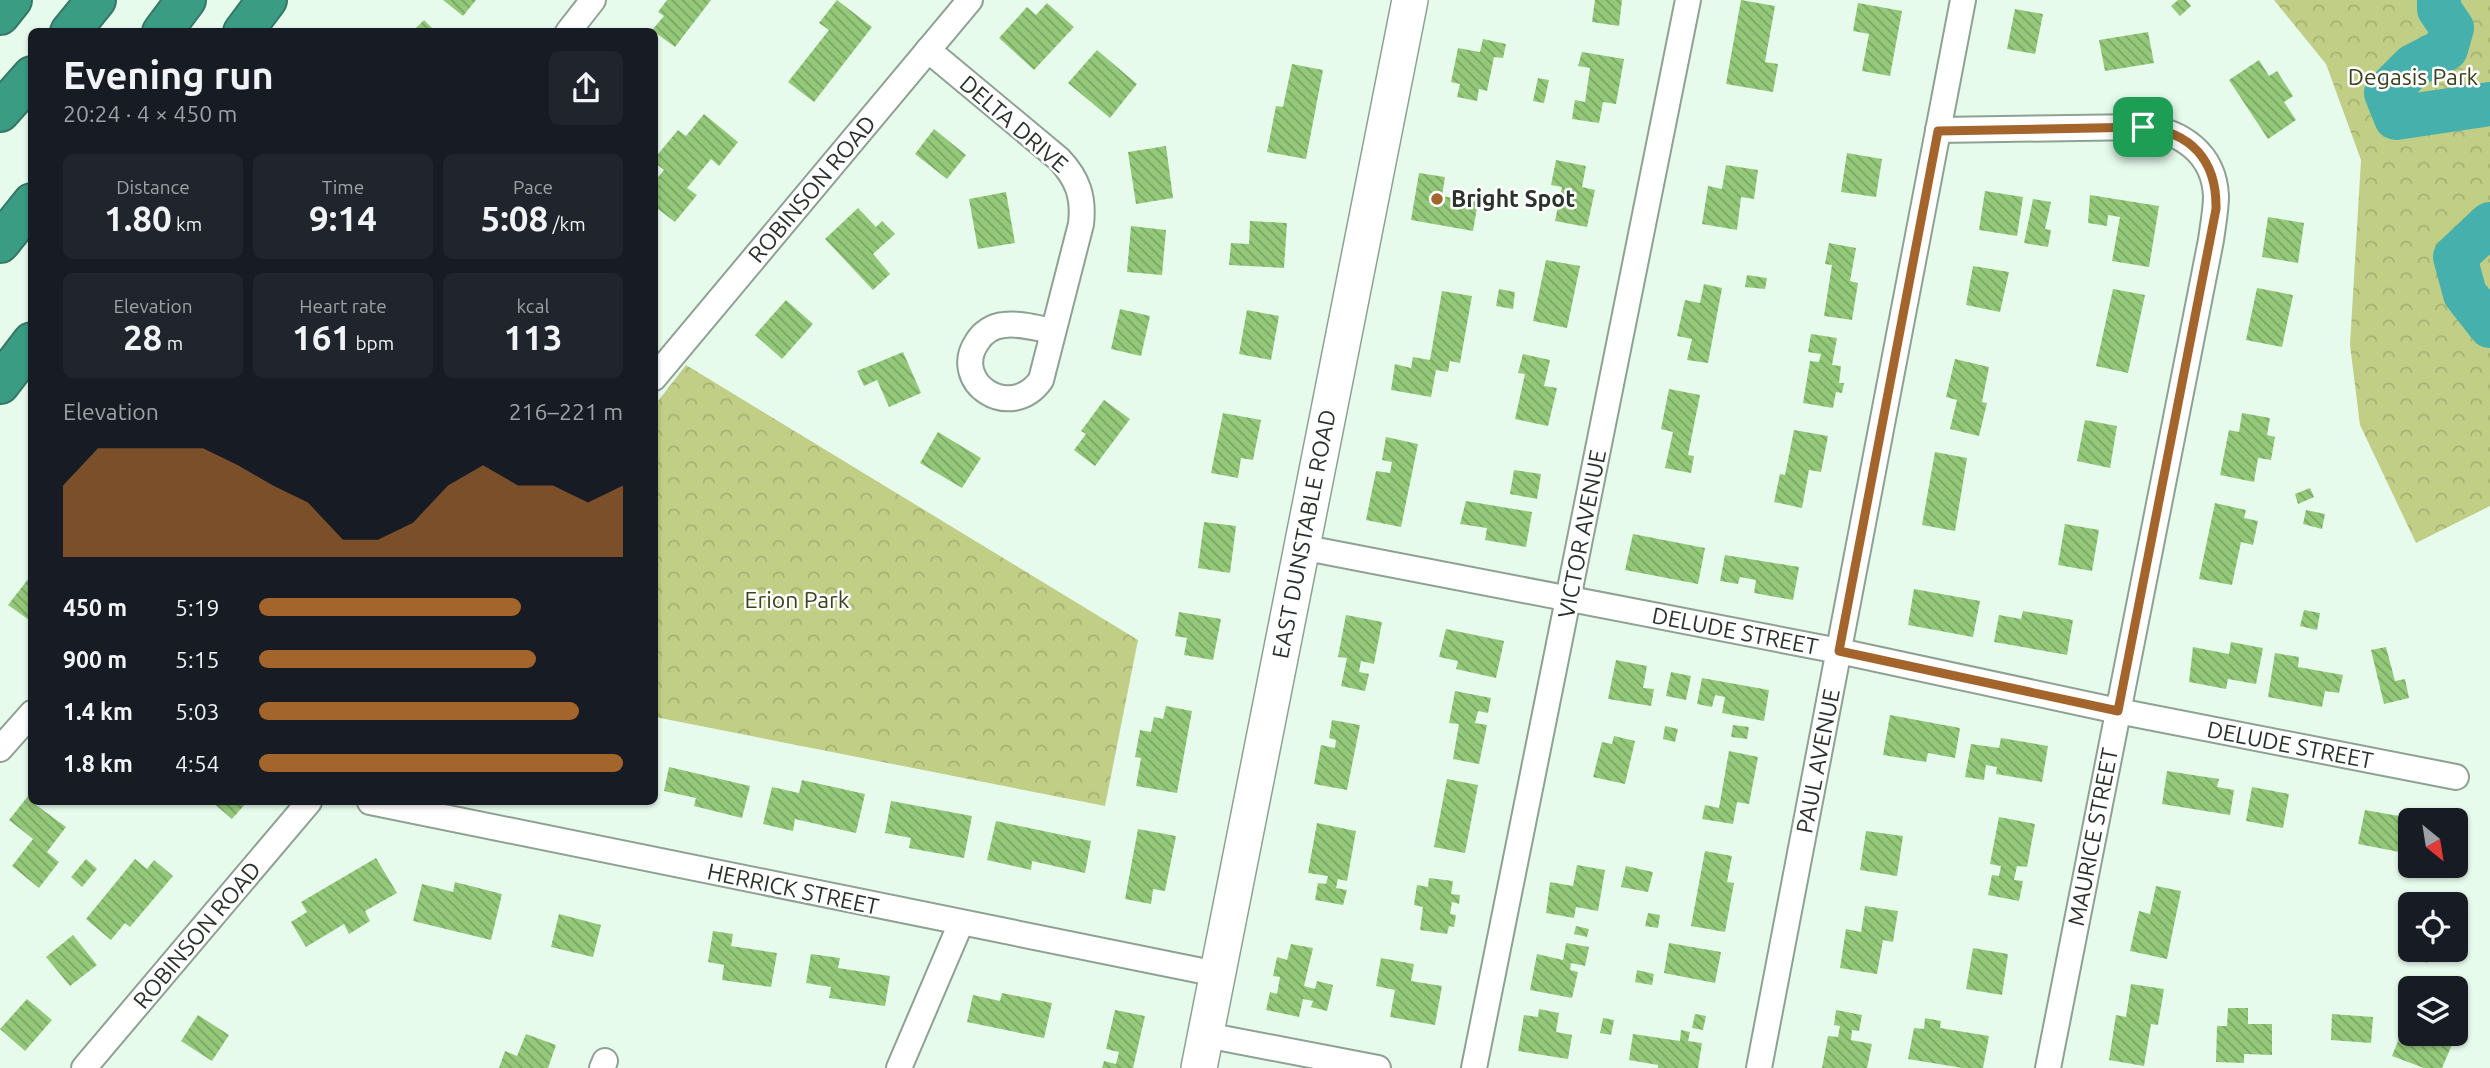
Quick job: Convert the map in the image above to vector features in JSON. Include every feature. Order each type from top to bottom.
[{"type":"highway","points":[[0,15],[12,0]]},
{"type":"highway","points":[[73,28],[96,0]]},
{"type":"highway","points":[[165,28],[186,0]]},
{"type":"highway","points":[[246,28],[267,0]]},
{"type":"highway","points":[[0,112],[28,80]]},
{"type":"highway","points":[[0,243],[28,208]]},
{"type":"highway","points":[[0,351],[28,315]]},
{"type":"highway","points":[[0,384],[28,347]]},
{"type":"street","points":[[571,28],[593,0]]},
{"type":"street","name":"ROBINSON ROAD","points":[[658,374],[970,0]]},
{"type":"street","name":"EAST DUNSTABLE ROAD","points":[[1203,1052],[1410,0]]},
{"type":"street","name":"VICTOR AVENUE","points":[[1474,1068],[1688,0]]},
{"type":"street","name":"PAUL AVENUE","points":[[1759,1068],[1963,0]]},
{"type":"street","name":"DELTA DRIVE","points":[[928,50],[1059,159],[1079,187],[1081,225],[1052,331]]},
{"type":"street","name":"MAURICE STREET","points":[[1938,131],[2143,127],[2168,131],[2179,136],[2200,155],[2214,180],[2216,209],[2048,1068]]},
{"type":"street","name":"DELUDE STREET","points":[[1301,547],[1839,651],[2118,711],[2456,777]]},
{"type":"street","points":[[0,749],[28,718]]},
{"type":"street","name":"ROBINSON ROAD","points":[[91,1066],[307,805]]},
{"type":"street","name":"HERRICK STREET","points":[[385,805],[1217,974]]},
{"type":"street","points":[[899,1068],[961,923]]},
{"type":"street","points":[[1203,1052],[1378,1068]]},
{"type":"green space","name":"Degasis Park","points":[[2274,0],[2490,0],[2490,506],[2416,543],[2360,425],[2350,345],[2361,160],[2326,64]]},
{"type":"green space","name":"Erion Park","points":[[686,365],[1138,640],[1105,806],[658,718],[658,401]]},
{"type":"building","points":[[443,0],[476,0],[463,16]]},
{"type":"building","points":[[667,0],[711,0],[675,47],[658,34],[658,28],[654,28],[664,16],[658,12]]},
{"type":"building","points":[[837,0],[872,27],[814,102],[788,82],[829,30],[819,23]]},
{"type":"building","points":[[1595,0],[1622,0],[1619,26],[1592,22]]},
{"type":"building","points":[[1741,0],[1775,6],[1765,62],[1778,64],[1773,92],[1726,84]]},
{"type":"building","points":[[2178,0],[2186,0],[2191,6],[2180,16],[2171,6]]},
{"type":"building","points":[[1047,3],[1074,27],[1034,70],[999,38],[1027,7],[1036,15]]},
{"type":"building","points":[[1858,3],[1902,11],[1890,76],[1862,71],[1869,34],[1853,31]]},
{"type":"building","points":[[2015,9],[2043,14],[2035,54],[2007,49]]},
{"type":"building","points":[[424,20],[432,28],[416,28]]},
{"type":"building","points":[[2148,32],[2154,63],[2105,71],[2099,40]]},
{"type":"building","points":[[1483,39],[1506,44],[1503,58],[1494,57],[1487,91],[1479,89],[1477,101],[1457,97],[1460,84],[1451,82],[1458,48],[1480,52]]},
{"type":"building","points":[[1097,50],[1137,84],[1110,118],[1068,83]]},
{"type":"building","points":[[1582,52],[1624,59],[1616,104],[1603,102],[1599,123],[1572,119],[1575,100],[1585,102],[1590,68],[1578,66]]},
{"type":"building","points":[[2259,60],[2269,76],[2277,71],[2293,96],[2284,102],[2296,120],[2268,139],[2229,80]]},
{"type":"building","points":[[1292,64],[1323,70],[1306,159],[1267,152],[1276,106],[1283,107]]},
{"type":"building","points":[[1538,78],[1549,80],[1544,103],[1533,101]]},
{"type":"building","points":[[704,114],[738,142],[719,166],[711,159],[687,188],[697,195],[675,222],[658,209],[658,177],[664,170],[658,165],[658,154],[678,130],[686,136]]},
{"type":"building","points":[[934,129],[966,155],[947,179],[915,154]]},
{"type":"building","points":[[1166,146],[1173,198],[1136,204],[1128,152]]},
{"type":"building","points":[[1847,153],[1882,159],[1876,197],[1841,192]]},
{"type":"building","points":[[1556,160],[1586,166],[1582,187],[1595,190],[1587,227],[1555,221],[1562,187],[1551,185]]},
{"type":"building","points":[[1726,165],[1758,170],[1754,199],[1741,197],[1737,230],[1702,224],[1708,186],[1722,189]]},
{"type":"building","name":"Bright Spot","points":[[1419,173],[1445,177],[1442,196],[1478,202],[1473,231],[1411,220]]},
{"type":"building","points":[[1985,191],[2023,197],[2017,236],[1979,230]]},
{"type":"building","points":[[1006,192],[1015,243],[978,249],[969,199]]},
{"type":"building","points":[[2090,195],[2159,206],[2149,267],[2112,261],[2120,217],[2108,215],[2107,226],[2088,223]]},
{"type":"building","points":[[2033,199],[2051,202],[2045,229],[2051,230],[2048,247],[2024,243]]},
{"type":"building","points":[[858,208],[876,227],[882,221],[895,234],[873,254],[890,274],[873,290],[825,239]]},
{"type":"building","points":[[2268,217],[2304,223],[2298,263],[2262,257]]},
{"type":"building","points":[[1250,221],[1287,223],[1284,268],[1229,265],[1231,243],[1249,244]]},
{"type":"building","points":[[1131,226],[1166,230],[1162,275],[1127,272]]},
{"type":"building","points":[[1829,243],[1856,248],[1850,281],[1858,283],[1852,320],[1824,316],[1832,265],[1825,264]]},
{"type":"building","points":[[1546,260],[1580,266],[1567,328],[1533,321]]},
{"type":"building","points":[[1973,266],[2009,272],[2000,312],[1966,305]]},
{"type":"building","points":[[1747,275],[1767,278],[1765,289],[1745,287]]},
{"type":"building","points":[[1704,284],[1722,288],[1708,363],[1687,360],[1692,339],[1677,336],[1685,300],[1700,303]]},
{"type":"building","points":[[2257,288],[2293,295],[2282,347],[2246,340]]},
{"type":"building","points":[[1499,289],[1515,292],[1513,309],[1496,306]]},
{"type":"building","points":[[2113,289],[2145,295],[2128,373],[2096,366]]},
{"type":"building","points":[[1442,291],[1472,296],[1460,363],[1450,361],[1448,372],[1436,370],[1431,397],[1391,390],[1395,364],[1411,368],[1413,357],[1430,360]]},
{"type":"building","points":[[786,300],[813,324],[782,359],[755,335]]},
{"type":"building","points":[[1120,309],[1150,316],[1141,356],[1111,349]]},
{"type":"building","points":[[1247,310],[1279,316],[1271,360],[1239,354]]},
{"type":"building","points":[[1811,334],[1837,338],[1832,365],[1841,366],[1839,383],[1844,383],[1842,393],[1836,392],[1833,408],[1803,403],[1810,361],[1819,362],[1821,354],[1808,352]]},
{"type":"building","points":[[903,352],[921,393],[889,407],[877,380],[864,386],[857,371]]},
{"type":"building","points":[[1523,354],[1550,360],[1544,386],[1557,388],[1548,426],[1515,419],[1525,374],[1518,373]]},
{"type":"building","points":[[1955,359],[1989,367],[1982,402],[1987,403],[1979,436],[1950,429],[1957,400],[1946,397]]},
{"type":"building","points":[[1669,389],[1700,395],[1688,455],[1694,456],[1691,473],[1665,468],[1673,432],[1661,429]]},
{"type":"building","points":[[1104,400],[1130,419],[1095,466],[1074,450],[1086,434],[1081,431]]},
{"type":"building","points":[[1223,413],[1261,420],[1253,460],[1241,458],[1238,478],[1211,473]]},
{"type":"building","points":[[2242,413],[2270,418],[2267,435],[2275,437],[2271,460],[2258,458],[2254,482],[2220,475],[2229,430],[2239,432]]},
{"type":"building","points":[[2085,420],[2117,426],[2110,468],[2077,461]]},
{"type":"building","points":[[1794,430],[1828,436],[1821,472],[1809,470],[1802,508],[1774,502],[1780,474],[1785,475]]},
{"type":"building","points":[[938,432],[981,458],[962,488],[920,463]]},
{"type":"building","points":[[1386,437],[1418,444],[1401,527],[1366,520],[1376,471],[1390,473],[1392,462],[1382,460]]},
{"type":"building","points":[[1935,452],[1967,458],[1955,531],[1922,525]]},
{"type":"building","points":[[1514,470],[1541,474],[1537,499],[1510,494]]},
{"type":"building","points":[[2310,488],[2314,497],[2298,504],[2295,494]]},
{"type":"building","points":[[1466,501],[1532,512],[1526,547],[1485,540],[1487,528],[1460,524]]},
{"type":"building","points":[[2215,503],[2246,510],[2244,518],[2258,521],[2253,545],[2241,542],[2232,585],[2199,579]]},
{"type":"building","points":[[2306,510],[2325,514],[2322,529],[2303,524]]},
{"type":"building","points":[[1204,522],[1236,526],[1230,573],[1198,568]]},
{"type":"building","points":[[2065,524],[2099,530],[2092,571],[2058,565]]},
{"type":"building","points":[[1633,534],[1705,548],[1698,584],[1625,570]]},
{"type":"building","points":[[1725,555],[1799,567],[1793,600],[1754,593],[1756,580],[1740,577],[1738,584],[1720,581]]},
{"type":"building","points":[[28,579],[28,619],[8,605]]},
{"type":"building","points":[[1914,589],[1980,601],[1973,637],[1908,625]]},
{"type":"building","points":[[2304,610],[2320,613],[2317,630],[2300,626]]},
{"type":"building","points":[[2023,611],[2073,620],[2067,655],[1994,642],[1999,615],[2021,619]]},
{"type":"building","points":[[1179,612],[1221,619],[1213,660],[1184,655],[1187,638],[1175,636]]},
{"type":"building","points":[[1346,615],[1382,622],[1374,664],[1361,661],[1359,672],[1369,674],[1365,691],[1341,686],[1347,658],[1338,657]]},
{"type":"building","points":[[1446,629],[1504,641],[1496,678],[1456,669],[1458,661],[1439,657]]},
{"type":"building","points":[[2231,642],[2263,648],[2256,684],[2228,679],[2226,689],[2189,682],[2193,647],[2229,654]]},
{"type":"building","points":[[2386,647],[2395,681],[2405,679],[2409,698],[2384,704],[2371,650]]},
{"type":"building","points":[[2275,653],[2299,657],[2298,667],[2343,675],[2339,693],[2325,691],[2322,707],[2268,697]]},
{"type":"building","points":[[1616,660],[1647,666],[1643,688],[1654,689],[1651,706],[1608,699]]},
{"type":"building","points":[[1671,672],[1691,676],[1686,700],[1666,696]]},
{"type":"building","points":[[1702,678],[1769,690],[1764,721],[1722,713],[1725,697],[1715,695],[1712,707],[1697,704]]},
{"type":"building","points":[[1455,691],[1491,698],[1488,713],[1478,711],[1475,723],[1487,725],[1479,764],[1453,759],[1459,724],[1449,723]]},
{"type":"building","points":[[1166,706],[1192,711],[1177,793],[1136,786],[1141,758],[1135,757],[1140,730],[1151,732],[1154,717],[1163,719]]},
{"type":"building","points":[[1890,715],[1960,728],[1955,758],[1928,753],[1926,762],[1883,755]]},
{"type":"building","points":[[1332,720],[1360,725],[1347,790],[1314,784],[1321,745],[1335,748],[1336,740],[1329,738]]},
{"type":"building","points":[[1733,725],[1749,727],[1747,739],[1731,737]]},
{"type":"building","points":[[1665,726],[1678,729],[1675,742],[1663,739]]},
{"type":"building","points":[[1614,736],[1635,741],[1625,784],[1593,777],[1602,742],[1612,744]]},
{"type":"building","points":[[2001,738],[2048,746],[2042,782],[1996,774],[1997,767],[1986,765],[1984,780],[1965,777],[1971,744],[1999,748]]},
{"type":"building","points":[[1729,751],[1758,757],[1749,804],[1737,802],[1733,824],[1702,819],[1705,805],[1719,808]]},
{"type":"building","points":[[669,767],[750,786],[742,818],[694,806],[696,798],[664,791]]},
{"type":"building","points":[[2167,771],[2219,779],[2217,787],[2234,790],[2230,815],[2162,804]]},
{"type":"building","points":[[1447,779],[1478,785],[1465,853],[1434,847]]},
{"type":"building","points":[[802,780],[865,794],[856,833],[795,819],[793,831],[763,824],[772,787],[799,793]]},
{"type":"building","points":[[2252,787],[2289,794],[2283,828],[2246,821]]},
{"type":"building","points":[[28,796],[28,805],[36,805],[66,827],[47,852],[59,862],[39,888],[12,866],[33,839],[9,820]]},
{"type":"building","points":[[891,801],[972,816],[964,858],[909,848],[911,838],[885,833]]},
{"type":"building","points":[[216,805],[244,805],[232,819]]},
{"type":"building","points":[[2365,810],[2398,816],[2398,852],[2358,844]]},
{"type":"building","points":[[1999,817],[2035,824],[2027,867],[2017,866],[2014,880],[2023,881],[2019,901],[1988,895],[1992,875],[1999,876],[2001,866],[1990,864]]},
{"type":"building","points":[[996,821],[1091,841],[1085,873],[1032,861],[1031,870],[987,860]]},
{"type":"building","points":[[1317,823],[1356,831],[1347,881],[1338,879],[1336,888],[1347,890],[1343,905],[1315,900],[1318,883],[1326,884],[1328,876],[1308,873]]},
{"type":"building","points":[[1138,829],[1176,836],[1165,891],[1153,889],[1151,904],[1125,899]]},
{"type":"building","points":[[1866,831],[1903,836],[1897,876],[1860,870]]},
{"type":"building","points":[[1705,851],[1732,856],[1727,882],[1734,883],[1725,932],[1691,926]]},
{"type":"building","points":[[376,858],[397,893],[365,911],[370,921],[349,934],[344,924],[306,947],[291,922],[307,912],[301,902]]},
{"type":"building","points":[[86,859],[97,869],[82,887],[71,877]]},
{"type":"building","points":[[135,859],[147,869],[154,860],[173,876],[130,927],[125,923],[111,940],[86,919]]},
{"type":"building","points":[[1577,865],[1605,870],[1598,911],[1576,907],[1574,918],[1546,913],[1550,882],[1573,886]]},
{"type":"building","points":[[1626,866],[1653,872],[1648,892],[1621,887]]},
{"type":"building","points":[[1429,878],[1453,881],[1451,894],[1460,895],[1459,904],[1452,902],[1450,914],[1456,915],[1454,927],[1449,926],[1447,934],[1420,930],[1423,907],[1414,905],[1417,885],[1428,887]]},
{"type":"building","points":[[455,882],[502,894],[491,940],[413,921],[422,884],[453,892]]},
{"type":"building","points":[[2156,886],[2181,891],[2167,959],[2130,951],[2139,911],[2150,914]]},
{"type":"building","points":[[1865,906],[1898,911],[1893,942],[1883,940],[1877,974],[1840,968],[1846,929],[1861,932]]},
{"type":"building","points":[[1648,913],[1660,915],[1658,928],[1645,926]]},
{"type":"building","points":[[559,914],[601,925],[593,957],[551,947]]},
{"type":"building","points":[[1576,926],[1589,929],[1587,937],[1574,934]]},
{"type":"building","points":[[713,931],[733,934],[731,946],[777,953],[771,987],[722,980],[724,965],[708,962]]},
{"type":"building","points":[[73,935],[97,965],[70,986],[46,957]]},
{"type":"building","points":[[1566,943],[1589,947],[1585,966],[1571,963],[1570,970],[1578,972],[1572,998],[1530,990],[1537,954],[1563,960]]},
{"type":"building","points":[[1669,943],[1721,952],[1715,983],[1664,973]]},
{"type":"building","points":[[1291,944],[1313,948],[1304,986],[1315,989],[1317,981],[1333,985],[1327,1011],[1311,1007],[1313,1001],[1303,999],[1299,1017],[1266,1010],[1270,992],[1277,994],[1280,977],[1273,976],[1277,957],[1287,960]]},
{"type":"building","points":[[1973,948],[2008,954],[2002,995],[1966,989]]},
{"type":"building","points":[[811,954],[840,958],[838,968],[890,976],[885,1006],[829,998],[831,987],[806,983]]},
{"type":"building","points":[[1381,958],[1414,964],[1411,981],[1442,986],[1435,1025],[1390,1017],[1395,990],[1376,986]]},
{"type":"building","points":[[1637,970],[1654,974],[1652,985],[1635,982]]},
{"type":"building","points":[[2131,984],[2164,989],[2158,1025],[2151,1024],[2144,1066],[2109,1060],[2116,1015],[2126,1017]]},
{"type":"building","points":[[1002,993],[1052,1003],[1044,1038],[967,1022],[973,995],[1000,1001]]},
{"type":"building","points":[[27,999],[52,1020],[25,1051],[0,1029]]},
{"type":"building","points":[[2228,1008],[2248,1008],[2248,1024],[2272,1024],[2272,1055],[2244,1054],[2244,1063],[2216,1062],[2217,1026],[2227,1026]]},
{"type":"building","points":[[1539,1009],[1559,1013],[1556,1032],[1572,1035],[1568,1059],[1518,1051],[1524,1015],[1538,1017]]},
{"type":"building","points":[[1115,1010],[1145,1016],[1133,1068],[1102,1068],[1104,1061],[1116,1064],[1119,1052],[1106,1049]]},
{"type":"building","points":[[1836,1010],[1862,1015],[1859,1031],[1852,1030],[1851,1040],[1872,1044],[1867,1068],[1822,1068],[1828,1036],[1838,1037],[1840,1026],[1834,1025]]},
{"type":"building","points":[[1695,1014],[1706,1016],[1703,1030],[1692,1028]]},
{"type":"building","points":[[2332,1014],[2373,1017],[2371,1043],[2331,1040]]},
{"type":"building","points":[[198,1015],[229,1035],[212,1061],[181,1041]]},
{"type":"building","points":[[1603,1018],[1614,1020],[1611,1035],[1600,1033]]},
{"type":"building","points":[[1925,1018],[1941,1021],[1940,1028],[1989,1036],[1983,1068],[1963,1068],[1908,1059],[1914,1028],[1924,1029]]},
{"type":"building","points":[[1681,1030],[1690,1032],[1688,1041],[1702,1043],[1698,1068],[1658,1068],[1658,1065],[1629,1060],[1633,1034],[1680,1041]]},
{"type":"building","points":[[526,1034],[556,1045],[548,1068],[499,1068],[505,1051],[517,1056]]},
{"type":"building","points":[[2398,1041],[2398,1046],[2451,1046],[2442,1068],[2424,1068],[2392,1056]]},
{"type":"waterway","points":[[2439,0],[2439,9],[2452,28],[2446,49],[2413,66],[2386,93],[2396,118],[2490,104]]},
{"type":"waterway","points":[[2490,224],[2455,257],[2465,294],[2490,326]]},
{"type":"place","name":"Bright Spot","points":[[1437,199]]},
{"type":"route","points":[[2143,127],[2168,131],[2191,144],[2208,166],[2214,180],[2216,209],[2118,711],[1839,651],[1938,131],[2143,127]]}]
